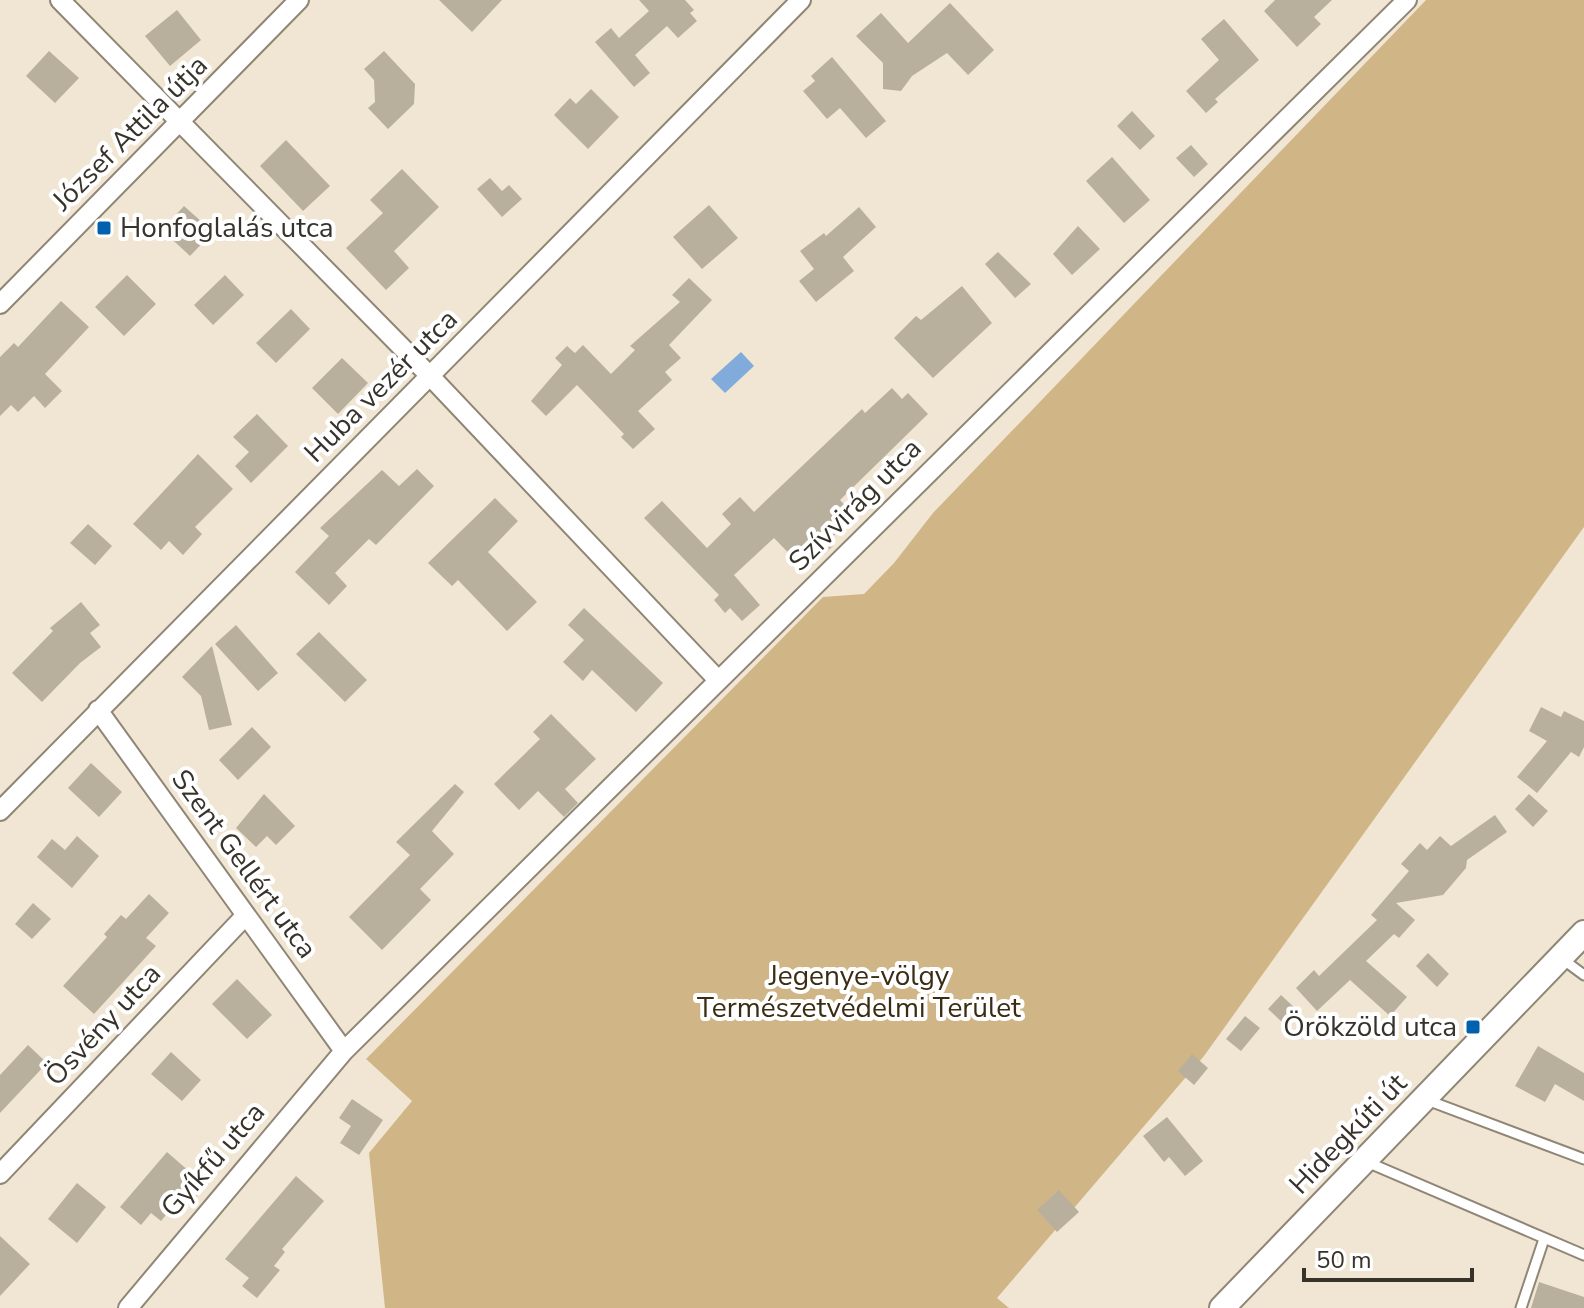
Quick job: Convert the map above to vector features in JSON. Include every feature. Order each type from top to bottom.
[{"type":"main road","name":"Hidegkúti út","points":[[1222,1308],[1584,933]]},
{"type":"street","points":[[60,0],[431,377],[718,680]]},
{"type":"street","name":"József Attila útja","points":[[0,304],[299,0]]},
{"type":"street","name":"Huba vezér utca","points":[[0,811],[801,0]]},
{"type":"street","name":"Szívvirág utca","points":[[344,1051],[1407,0]]},
{"type":"street","name":"Szent Gellért utca","points":[[98,710],[344,1051]]},
{"type":"street","name":"Ösvény utca","points":[[0,1174],[246,915]]},
{"type":"street","name":"Gyíkfű utca","points":[[128,1308],[344,1051]]},
{"type":"lane","points":[[1560,958],[1584,975]]},
{"type":"lane","points":[[1424,1098],[1584,1159]]},
{"type":"lane","points":[[1365,1161],[1584,1255]]},
{"type":"lane","points":[[1521,1308],[1544,1239]]},
{"type":"green space","name":"Jegenye-völgy Természetvédelmi Terület","points":[[1426,0],[1584,0],[1584,527],[1204,1056],[997,1298],[1009,1308],[385,1308],[369,1153],[412,1101],[366,1059],[823,597],[864,594],[894,563],[933,513]]},
{"type":"water","points":[[741,352],[754,366],[725,393],[711,379]]},
{"type":"building","points":[[439,0],[502,0],[472,32]]},
{"type":"building","points":[[639,0],[685,0],[694,10],[690,13],[697,21],[678,38],[667,26],[635,55],[650,73],[634,87],[595,42],[611,28],[619,38],[649,11]]},
{"type":"building","points":[[1275,0],[1332,0],[1314,17],[1321,24],[1297,47],[1264,11]]},
{"type":"building","points":[[950,3],[994,50],[968,75],[947,53],[912,76],[901,91],[883,89],[883,63],[856,36],[881,13],[908,43]]},
{"type":"building","points":[[177,10],[201,40],[170,66],[145,36]]},
{"type":"building","points":[[1224,19],[1259,60],[1215,99],[1218,102],[1206,113],[1186,91],[1219,60],[1201,39]]},
{"type":"building","points":[[49,51],[79,78],[55,103],[26,76]]},
{"type":"building","points":[[384,51],[415,84],[414,104],[388,129],[368,108],[375,102],[374,80],[364,69]]},
{"type":"building","points":[[832,57],[886,121],[866,138],[840,108],[827,119],[803,91],[815,81],[811,76]]},
{"type":"building","points":[[591,89],[619,117],[588,149],[554,115],[570,98],[576,104]]},
{"type":"building","points":[[1132,111],[1155,136],[1140,150],[1117,126]]},
{"type":"building","points":[[286,140],[330,186],[303,211],[260,166]]},
{"type":"building","points":[[1191,145],[1208,164],[1194,177],[1176,158]]},
{"type":"building","points":[[1112,157],[1150,200],[1124,223],[1086,181]]},
{"type":"building","points":[[402,169],[439,207],[394,251],[409,268],[386,290],[346,248],[383,213],[370,200]]},
{"type":"building","points":[[490,178],[502,191],[509,185],[522,199],[502,217],[477,189]]},
{"type":"building","points":[[709,205],[738,238],[702,269],[673,237]]},
{"type":"building","points":[[184,206],[213,232],[190,256],[162,230]]},
{"type":"building","points":[[859,207],[876,227],[843,257],[854,271],[816,302],[799,281],[814,269],[800,251],[824,233],[826,236]]},
{"type":"building","points":[[1078,226],[1100,249],[1072,275],[1053,254]]},
{"type":"building","points":[[998,252],[1031,284],[1015,298],[985,264]]},
{"type":"building","points":[[127,275],[156,304],[124,336],[95,307]]},
{"type":"building","points":[[225,275],[244,295],[213,325],[194,305]]},
{"type":"building","points":[[689,278],[712,300],[669,345],[681,358],[665,372],[672,380],[638,411],[655,429],[633,449],[621,437],[624,434],[577,385],[546,416],[531,401],[562,365],[555,358],[567,346],[575,353],[583,345],[611,374],[635,350],[630,346],[680,302],[672,295]]},
{"type":"building","points":[[962,286],[992,323],[933,378],[894,338],[916,316],[921,320]]},
{"type":"building","points":[[61,301],[89,327],[45,374],[62,391],[45,408],[34,396],[18,412],[11,405],[0,416],[0,357],[14,343],[18,347]]},
{"type":"building","points":[[291,309],[310,329],[276,363],[256,343]]},
{"type":"building","points":[[342,358],[368,383],[338,414],[312,388]]},
{"type":"building","points":[[892,388],[902,399],[908,393],[928,414],[840,500],[854,515],[829,541],[833,546],[806,571],[774,538],[734,575],[760,605],[742,621],[730,608],[725,613],[714,600],[719,595],[644,518],[662,501],[707,548],[731,524],[722,514],[740,497],[754,512],[862,409],[865,413]]},
{"type":"building","points":[[257,414],[288,446],[251,483],[235,466],[249,452],[233,437]]},
{"type":"building","points":[[198,454],[233,489],[195,527],[202,534],[183,555],[169,541],[161,550],[133,524]]},
{"type":"building","points":[[417,469],[434,486],[376,545],[369,539],[335,573],[347,586],[329,605],[295,572],[329,536],[320,528],[382,470],[399,486]]},
{"type":"building","points":[[495,498],[518,521],[488,552],[537,602],[507,631],[458,580],[452,586],[428,563]]},
{"type":"building","points":[[88,524],[112,546],[95,565],[70,543]]},
{"type":"building","points":[[81,602],[100,625],[90,633],[101,647],[80,663],[42,702],[12,673],[53,631],[50,628]]},
{"type":"building","points":[[584,608],[663,683],[636,712],[592,670],[583,681],[563,662],[584,640],[568,625]]},
{"type":"building","points":[[236,625],[278,673],[258,691],[215,644]]},
{"type":"building","points":[[319,632],[367,680],[345,702],[296,654]]},
{"type":"building","points":[[212,646],[232,725],[209,730],[201,696],[182,677]]},
{"type":"building","points":[[1541,707],[1561,717],[1564,711],[1584,721],[1584,747],[1579,757],[1571,752],[1537,793],[1517,777],[1547,741],[1529,731]]},
{"type":"building","points":[[551,714],[596,759],[565,789],[578,803],[564,817],[538,791],[519,810],[494,784],[540,739],[533,732]]},
{"type":"building","points":[[252,727],[271,747],[238,780],[219,760]]},
{"type":"building","points":[[91,763],[122,792],[99,817],[68,788]]},
{"type":"building","points":[[455,784],[464,792],[432,831],[454,854],[420,889],[431,900],[382,950],[349,917],[410,855],[396,842]]},
{"type":"building","points":[[264,794],[295,826],[276,845],[267,836],[256,847],[236,828]]},
{"type":"building","points":[[1529,794],[1548,811],[1533,827],[1515,809]]},
{"type":"building","points":[[1495,815],[1507,832],[1467,860],[1466,868],[1443,895],[1396,903],[1415,920],[1399,938],[1394,934],[1366,961],[1407,997],[1390,1016],[1350,980],[1317,1011],[1296,988],[1314,970],[1319,976],[1377,920],[1371,915],[1409,871],[1401,864],[1420,843],[1427,850],[1440,836],[1451,846]]},
{"type":"building","points":[[77,836],[99,856],[72,888],[37,857],[52,839],[65,850]]},
{"type":"building","points":[[149,894],[169,913],[146,938],[156,946],[94,1014],[63,986],[107,937],[104,934],[121,915],[126,919]]},
{"type":"building","points":[[33,903],[51,919],[32,939],[15,924]]},
{"type":"building","points":[[1428,953],[1449,974],[1437,987],[1416,966]]},
{"type":"building","points":[[237,979],[272,1015],[247,1039],[212,1004]]},
{"type":"building","points":[[1281,995],[1296,1009],[1283,1023],[1268,1009]]},
{"type":"building","points":[[1245,1016],[1260,1028],[1241,1051],[1226,1039]]},
{"type":"building","points":[[28,1045],[47,1063],[0,1113],[0,1075]]},
{"type":"building","points":[[1538,1046],[1584,1073],[1584,1101],[1555,1084],[1545,1102],[1515,1086]]},
{"type":"building","points":[[171,1052],[201,1080],[182,1101],[151,1074]]},
{"type":"building","points":[[1192,1054],[1208,1068],[1194,1085],[1178,1071]]},
{"type":"building","points":[[352,1099],[383,1120],[359,1155],[340,1143],[351,1126],[339,1118]]},
{"type":"building","points":[[1167,1117],[1203,1161],[1185,1176],[1169,1157],[1164,1162],[1143,1136]]},
{"type":"building","points":[[167,1152],[206,1186],[194,1200],[185,1192],[161,1221],[151,1213],[141,1225],[120,1207]]},
{"type":"building","points":[[296,1176],[324,1201],[282,1249],[285,1252],[274,1266],[280,1270],[257,1298],[242,1286],[249,1278],[225,1259]]},
{"type":"building","points":[[77,1183],[106,1207],[77,1243],[48,1219]]},
{"type":"building","points":[[1059,1190],[1079,1212],[1057,1232],[1037,1210]]},
{"type":"building","points":[[0,1236],[30,1264],[0,1296]]},
{"type":"building","points":[[1539,1282],[1584,1297],[1584,1308],[1531,1308]]},
{"type":"place","name":"Honfoglalás utca","points":[[104,228]]},
{"type":"place","name":"Örökzöld utca","points":[[1473,1027]]}]
